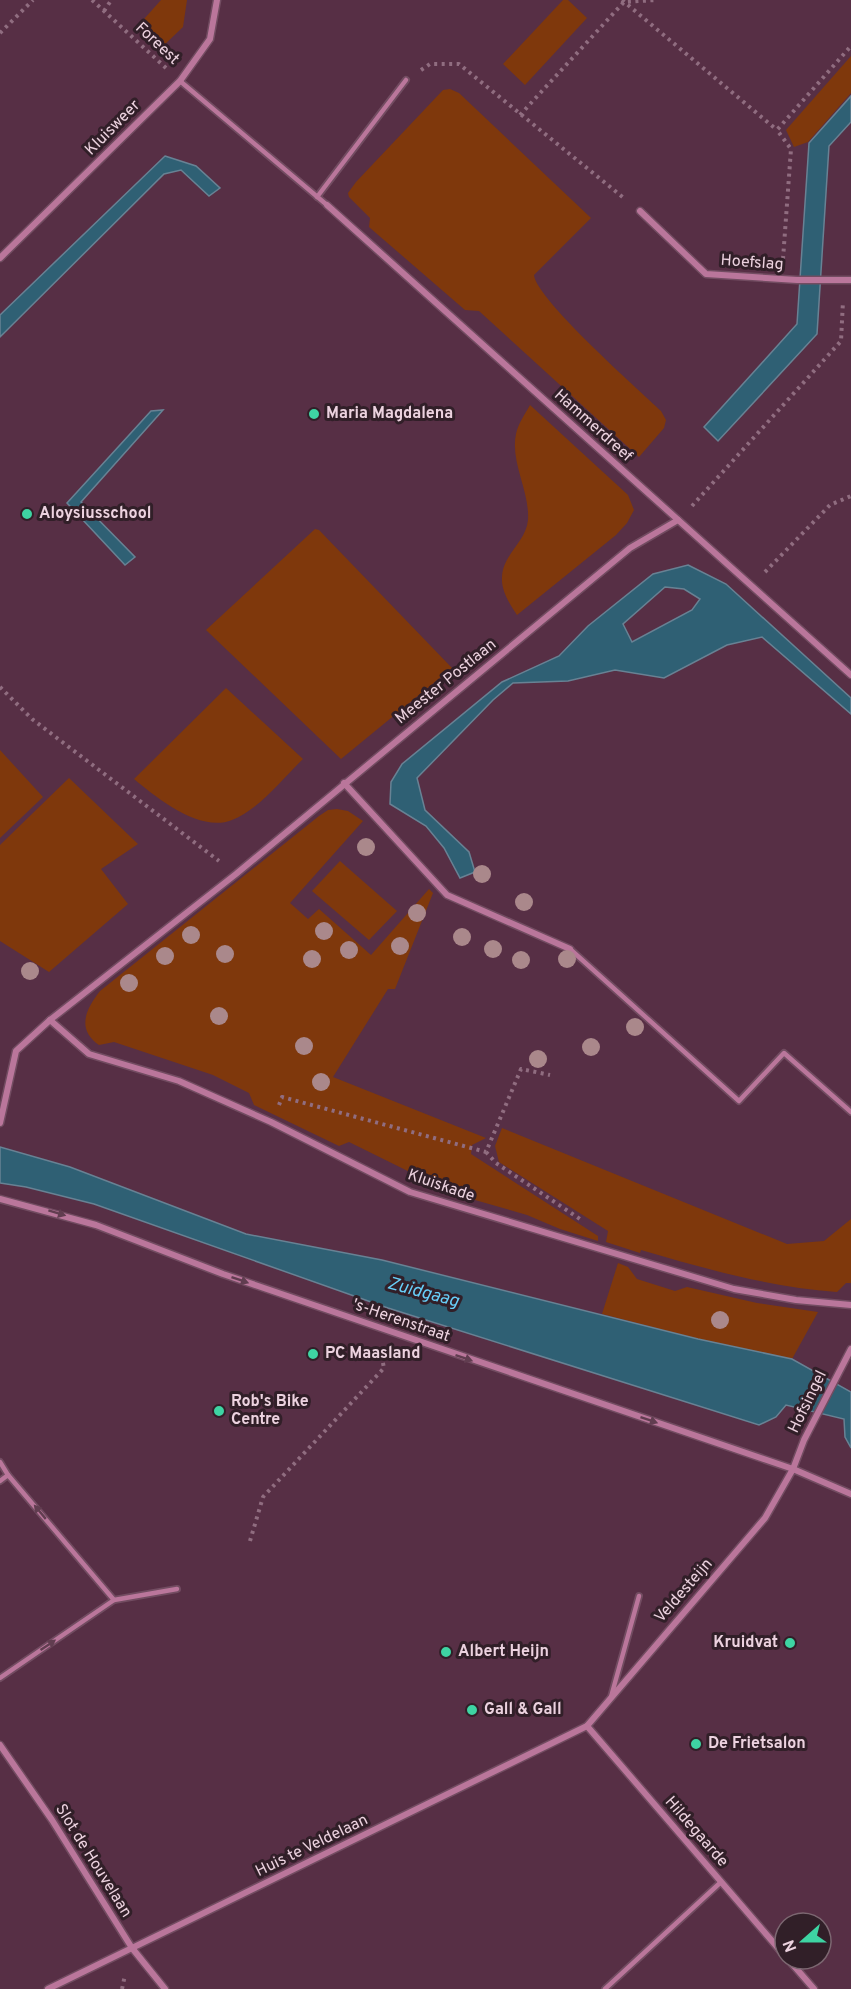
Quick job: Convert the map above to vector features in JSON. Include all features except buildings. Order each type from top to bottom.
[{"type":"street","name":"Kluisweer","points":[[0,258],[180,81],[210,39],[217,0]]},
{"type":"street","name":"Hammerdreef","points":[[327,205],[851,675]]},
{"type":"street","name":"Hoefslag","points":[[640,210],[706,274],[797,280],[848,280]]},
{"type":"street","name":"Meester Postlaan","points":[[0,1123],[16,1051],[50,1020],[236,874],[630,548],[678,520]]},
{"type":"street","points":[[344,783],[447,895],[570,949]]},
{"type":"street","name":"Kluiskade","points":[[50,1020],[89,1054],[179,1081],[271,1122],[410,1192],[600,1251],[734,1289],[796,1300],[851,1305]]},
{"type":"street","name":"'s-Herenstraat","points":[[0,1199],[96,1225],[223,1274],[793,1469],[851,1494]]},
{"type":"street","name":"Hofsingel","points":[[793,1469],[804,1440],[851,1349]]},
{"type":"street","name":"Veldesteijn","points":[[587,1726],[765,1518],[793,1469]]},
{"type":"street","name":"Hildegaarde","points":[[587,1726],[773,1942]]},
{"type":"street","name":"Huis te Veldelaan","points":[[48,1989],[587,1726]]},
{"type":"street","name":"Slot de Houvelaan","points":[[0,1745],[52,1820],[132,1948],[165,1989]]},
{"type":"street","name":"Hildegaarde","points":[[798,1971],[814,1989]]},
{"type":"lane","points":[[317,197],[406,80]]},
{"type":"lane","name":"Hammerdreef","points":[[180,81],[327,205]]},
{"type":"lane","points":[[570,949],[739,1101],[784,1053],[851,1112]]},
{"type":"lane","points":[[0,1462],[8,1475],[114,1600]]},
{"type":"lane","points":[[0,1481],[8,1475]]},
{"type":"lane","points":[[0,1678],[114,1600],[177,1589]]},
{"type":"lane","points":[[611,1697],[639,1596]]},
{"type":"lane","points":[[605,1989],[721,1882]]},
{"type":"path","points":[[0,33],[33,0]]},
{"type":"path","name":"Foreest","points":[[92,0],[180,81]]},
{"type":"path","points":[[520,114],[623,1],[656,0]]},
{"type":"path","points":[[623,1],[777,130],[791,149],[782,278]]},
{"type":"path","points":[[104,11],[110,2]]},
{"type":"path","points":[[777,130],[851,46]]},
{"type":"path","points":[[406,80],[430,64],[459,64],[594,177],[640,210]]},
{"type":"path","points":[[678,520],[841,341],[848,280]]},
{"type":"path","points":[[752,587],[789,544],[830,505],[851,496]]},
{"type":"path","points":[[0,687],[32,719],[236,874]]},
{"type":"path","points":[[486,1152],[521,1069],[550,1075]]},
{"type":"path","points":[[282,1097],[486,1152],[495,1163],[602,1233],[600,1251]]},
{"type":"path","points":[[250,1541],[263,1497],[384,1368],[375,1327]]},
{"type":"shaded area","points":[[161,0],[187,0],[183,27],[161,48],[136,28]]},
{"type":"shaded area","points":[[563,0],[568,0],[587,18],[525,85],[503,64]]},
{"type":"shaded area","points":[[851,56],[851,93],[808,142],[794,147],[786,130]]},
{"type":"shaded area","points":[[450,89],[459,93],[591,218],[534,275],[539,287],[569,323],[661,411],[666,420],[664,428],[639,457],[479,311],[465,310],[369,227],[370,218],[349,197],[348,193],[356,182],[443,90]]},
{"type":"shaded area","points":[[530,405],[628,495],[634,510],[627,523],[616,535],[517,615],[504,592],[502,577],[506,561],[523,535],[528,520],[528,509],[515,445],[518,427]]},
{"type":"shaded area","points":[[315,529],[319,530],[452,668],[341,759],[206,630]]},
{"type":"shaded area","points":[[226,688],[303,759],[252,809],[232,820],[220,823],[206,822],[180,812],[134,779]]},
{"type":"shaded area","points":[[0,750],[43,797],[0,838]]},
{"type":"shaded area","points":[[69,778],[138,844],[101,869],[128,904],[49,972],[0,941],[0,845]]},
{"type":"shaded area","points":[[328,810],[348,811],[363,821],[290,903],[308,919],[319,909],[371,955],[429,889],[433,893],[395,989],[388,989],[333,1077],[486,1138],[472,1145],[471,1154],[598,1236],[598,1241],[527,1215],[461,1196],[454,1188],[426,1180],[349,1142],[339,1146],[254,1105],[249,1093],[213,1075],[114,1042],[99,1045],[87,1032],[87,1012],[100,991],[319,816]]},
{"type":"shaded area","points":[[340,861],[397,911],[369,940],[312,891]]},
{"type":"shaded area","points":[[502,1128],[787,1244],[824,1241],[851,1219],[851,1283],[846,1283],[837,1292],[762,1282],[641,1250],[640,1253],[606,1242],[608,1231],[499,1162],[495,1146]]},
{"type":"shaded area","points":[[618,1263],[628,1267],[637,1279],[675,1291],[687,1287],[757,1303],[818,1312],[792,1359],[698,1339],[602,1314]]},
{"type":"water","points":[[851,96],[851,122],[829,146],[817,334],[718,441],[704,427],[797,324],[809,143]]},
{"type":"water","points":[[165,156],[196,166],[220,188],[209,196],[181,170],[164,174],[0,337],[0,315]]},
{"type":"water","points":[[163,410],[81,502],[135,557],[125,565],[67,503],[151,411]]},
{"type":"water","points":[[688,565],[726,584],[851,698],[851,714],[762,637],[727,645],[664,678],[615,670],[568,681],[513,683],[493,700],[417,778],[425,810],[469,852],[475,872],[460,878],[444,848],[426,826],[390,804],[391,782],[402,764],[502,682],[559,656],[588,626],[653,574]],"holes":[[[665,587],[684,589],[700,599],[692,610],[632,642],[623,624]]]},
{"type":"water","name":"Zuidgaag","points":[[0,1147],[70,1167],[246,1234],[382,1260],[698,1339],[792,1359],[851,1392],[851,1448],[845,1437],[844,1419],[786,1405],[776,1417],[759,1425],[388,1308],[94,1204],[0,1183]]},
{"type":"place","name":"Maria Magdalena","points":[[314,414]]},
{"type":"place","name":"Aloysiusschool","points":[[27,514]]},
{"type":"place","name":"PC Maasland","points":[[313,1354]]},
{"type":"place","name":"Rob's Bike Centre","points":[[219,1411]]},
{"type":"place","name":"Kruidvat","points":[[790,1643]]},
{"type":"place","name":"Albert Heijn","points":[[446,1652]]},
{"type":"place","name":"Gall & Gall","points":[[472,1710]]},
{"type":"place","name":"De Frietsalon","points":[[696,1744]]}]
